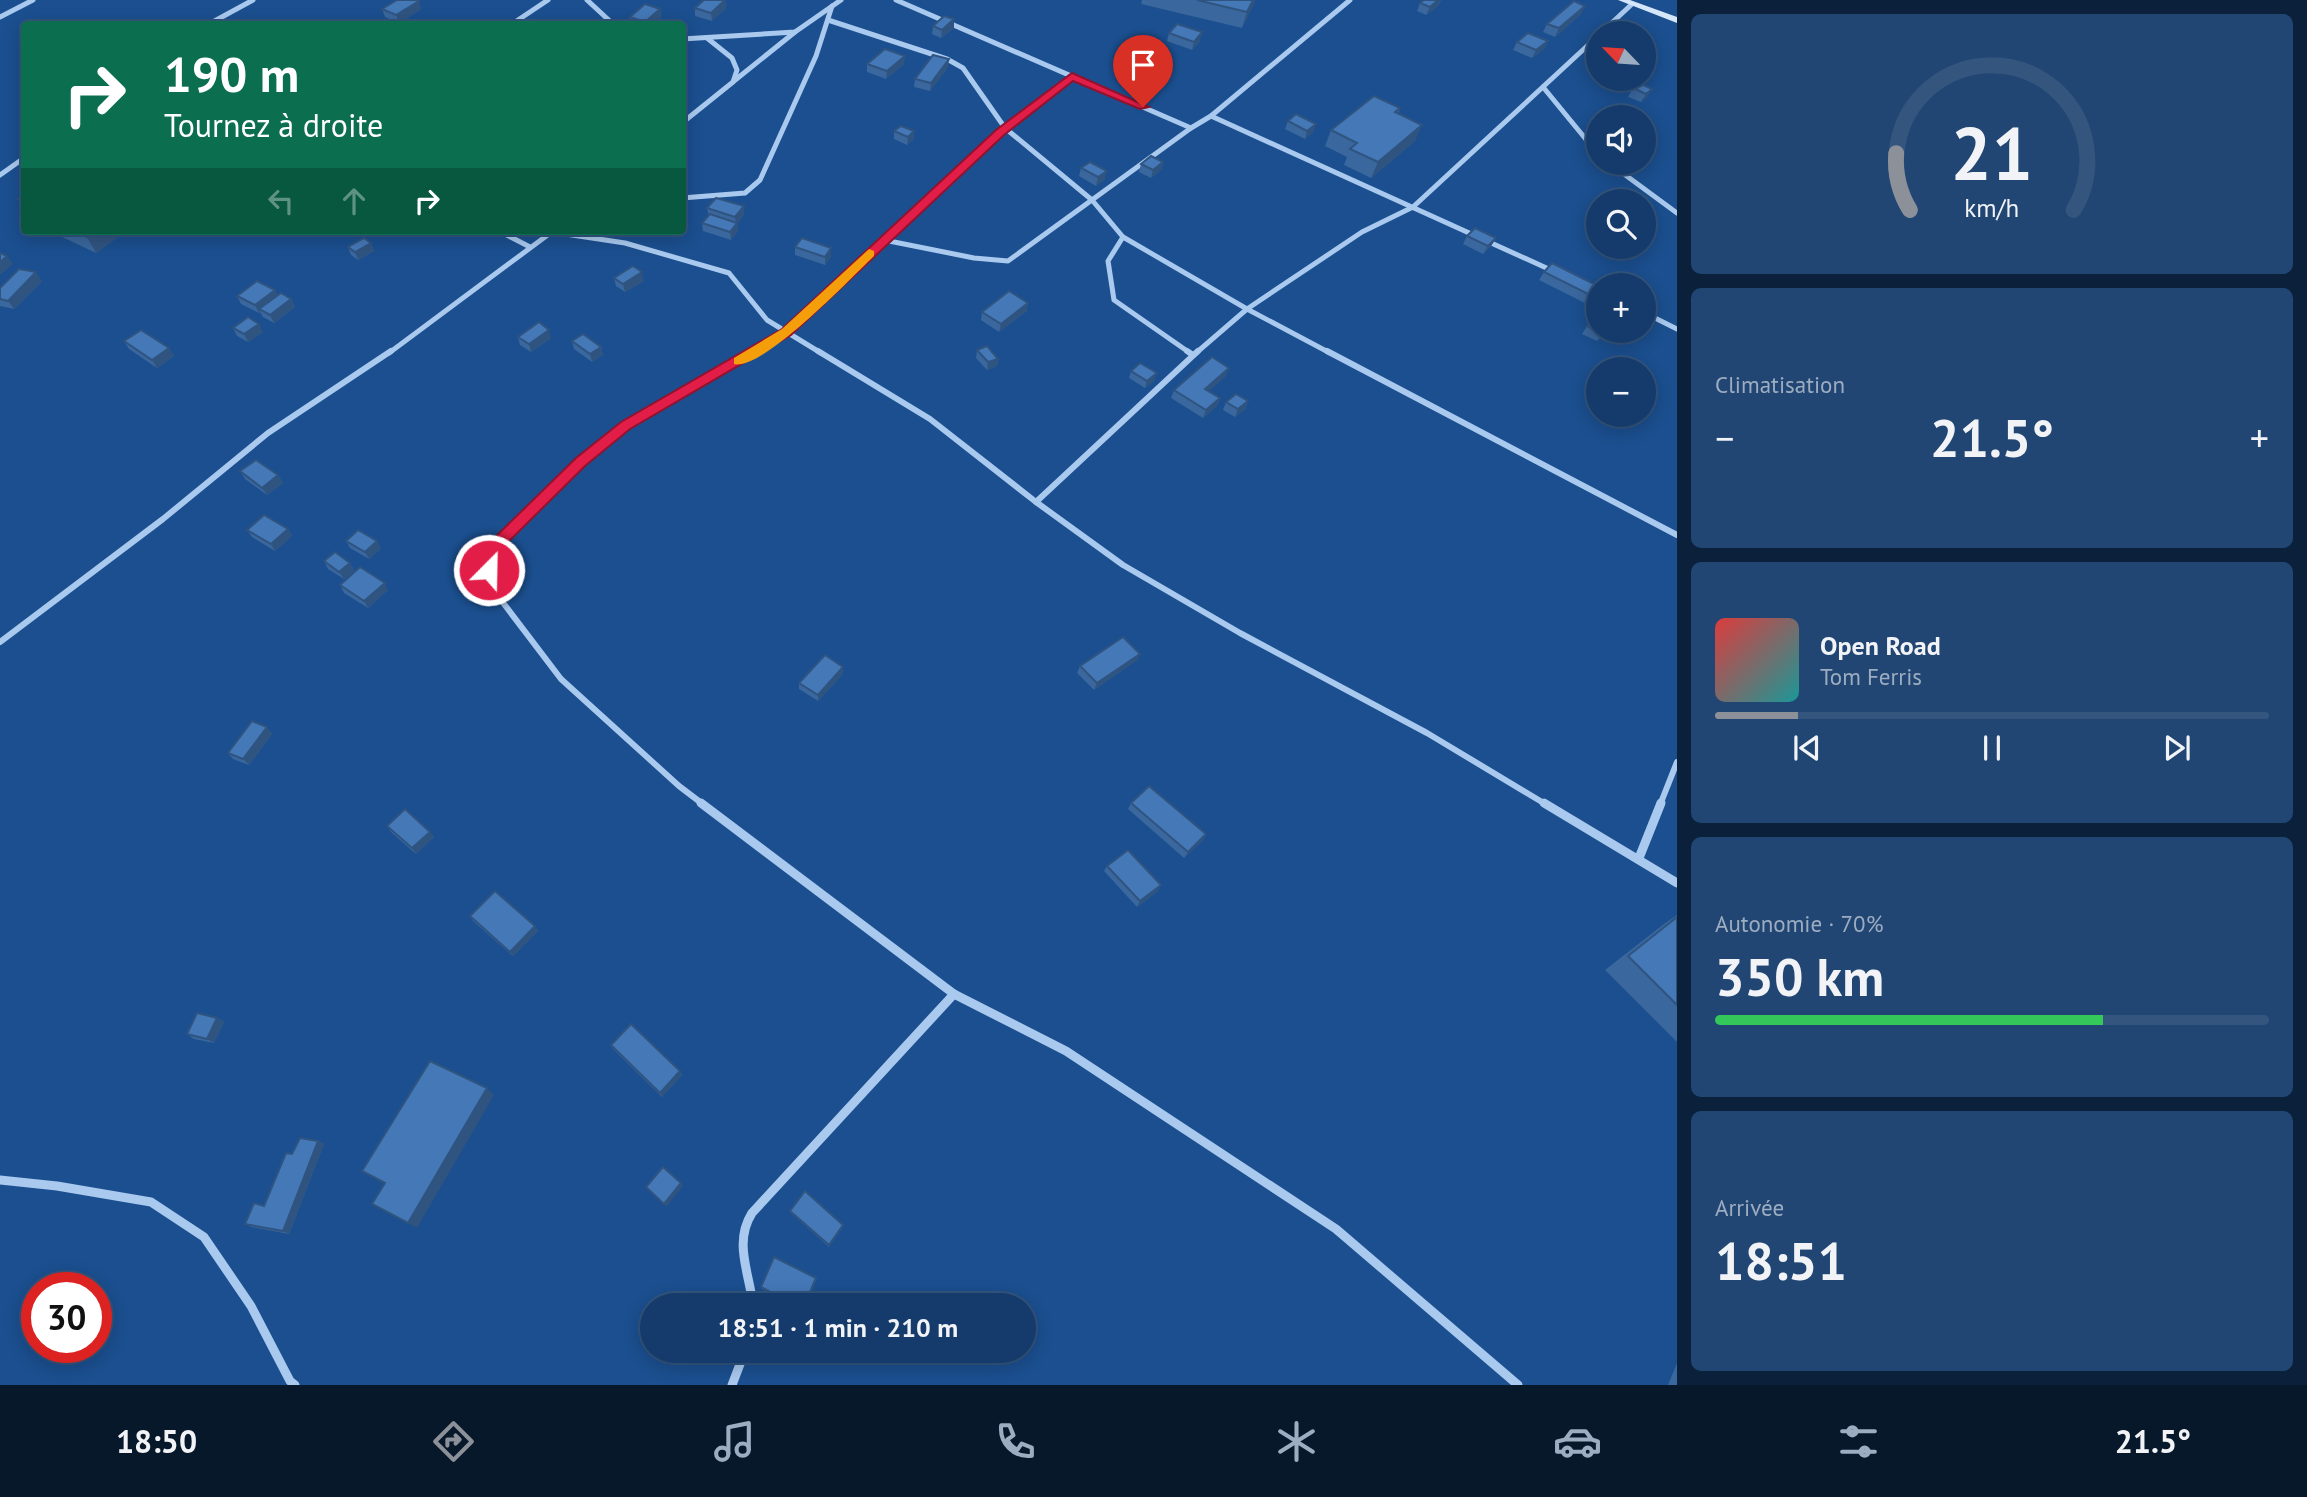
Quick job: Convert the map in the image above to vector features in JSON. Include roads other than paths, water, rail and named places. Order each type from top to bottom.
[{"type":"main road","points":[[1622,0],[1677,20]]},
{"type":"street","points":[[1,16],[33,0]]},
{"type":"street","points":[[214,21],[253,0]]},
{"type":"street","points":[[516,21],[548,0]]},
{"type":"street","points":[[587,0],[610,21]]},
{"type":"street","points":[[686,120],[795,32],[841,0]]},
{"type":"street","points":[[896,0],[1191,128]]},
{"type":"street","points":[[884,240],[974,258],[1008,261],[1211,116],[1350,0]]},
{"type":"street","points":[[1614,21],[1632,4]]},
{"type":"street","points":[[686,198],[745,193],[760,180],[816,56],[832,6]]},
{"type":"street","points":[[828,20],[947,59],[963,68],[1005,128],[1092,200],[1123,237],[1247,309],[1677,535]]},
{"type":"street","points":[[686,39],[795,32]]},
{"type":"street","points":[[707,38],[732,58],[737,69],[733,82]]},
{"type":"street","points":[[1036,502],[1193,355],[1247,309],[1362,232],[1413,207],[1586,47]]},
{"type":"street","points":[[1072,76],[1005,128],[787,332],[626,426],[580,462],[494,548],[489,570],[501,600],[561,679],[679,786],[954,994],[1066,1051],[1336,1229],[1518,1385]]},
{"type":"street","points":[[1544,87],[1586,139]]},
{"type":"street","points":[[1211,116],[1561,274]]},
{"type":"street","points":[[0,175],[21,160]]},
{"type":"street","points":[[1625,175],[1677,213]]},
{"type":"street","points":[[507,235],[530,247]]},
{"type":"street","points":[[0,642],[163,519],[268,433],[394,349],[548,235]]},
{"type":"street","points":[[572,235],[625,243],[729,274],[767,320],[930,419],[1036,502],[1147,578],[1240,633],[1427,733],[1677,883]]},
{"type":"street","points":[[1123,237],[1108,261],[1114,300],[1193,355]]},
{"type":"street","points":[[1656,318],[1677,329]]},
{"type":"street","points":[[1639,858],[1677,762]]},
{"type":"street","points":[[752,1293],[742,1249],[745,1225],[770,1192],[843,1110],[954,994]]},
{"type":"street","points":[[0,1180],[57,1186],[151,1202],[204,1237],[251,1306],[291,1384]]},
{"type":"street","points":[[732,1385],[740,1363]]}]
